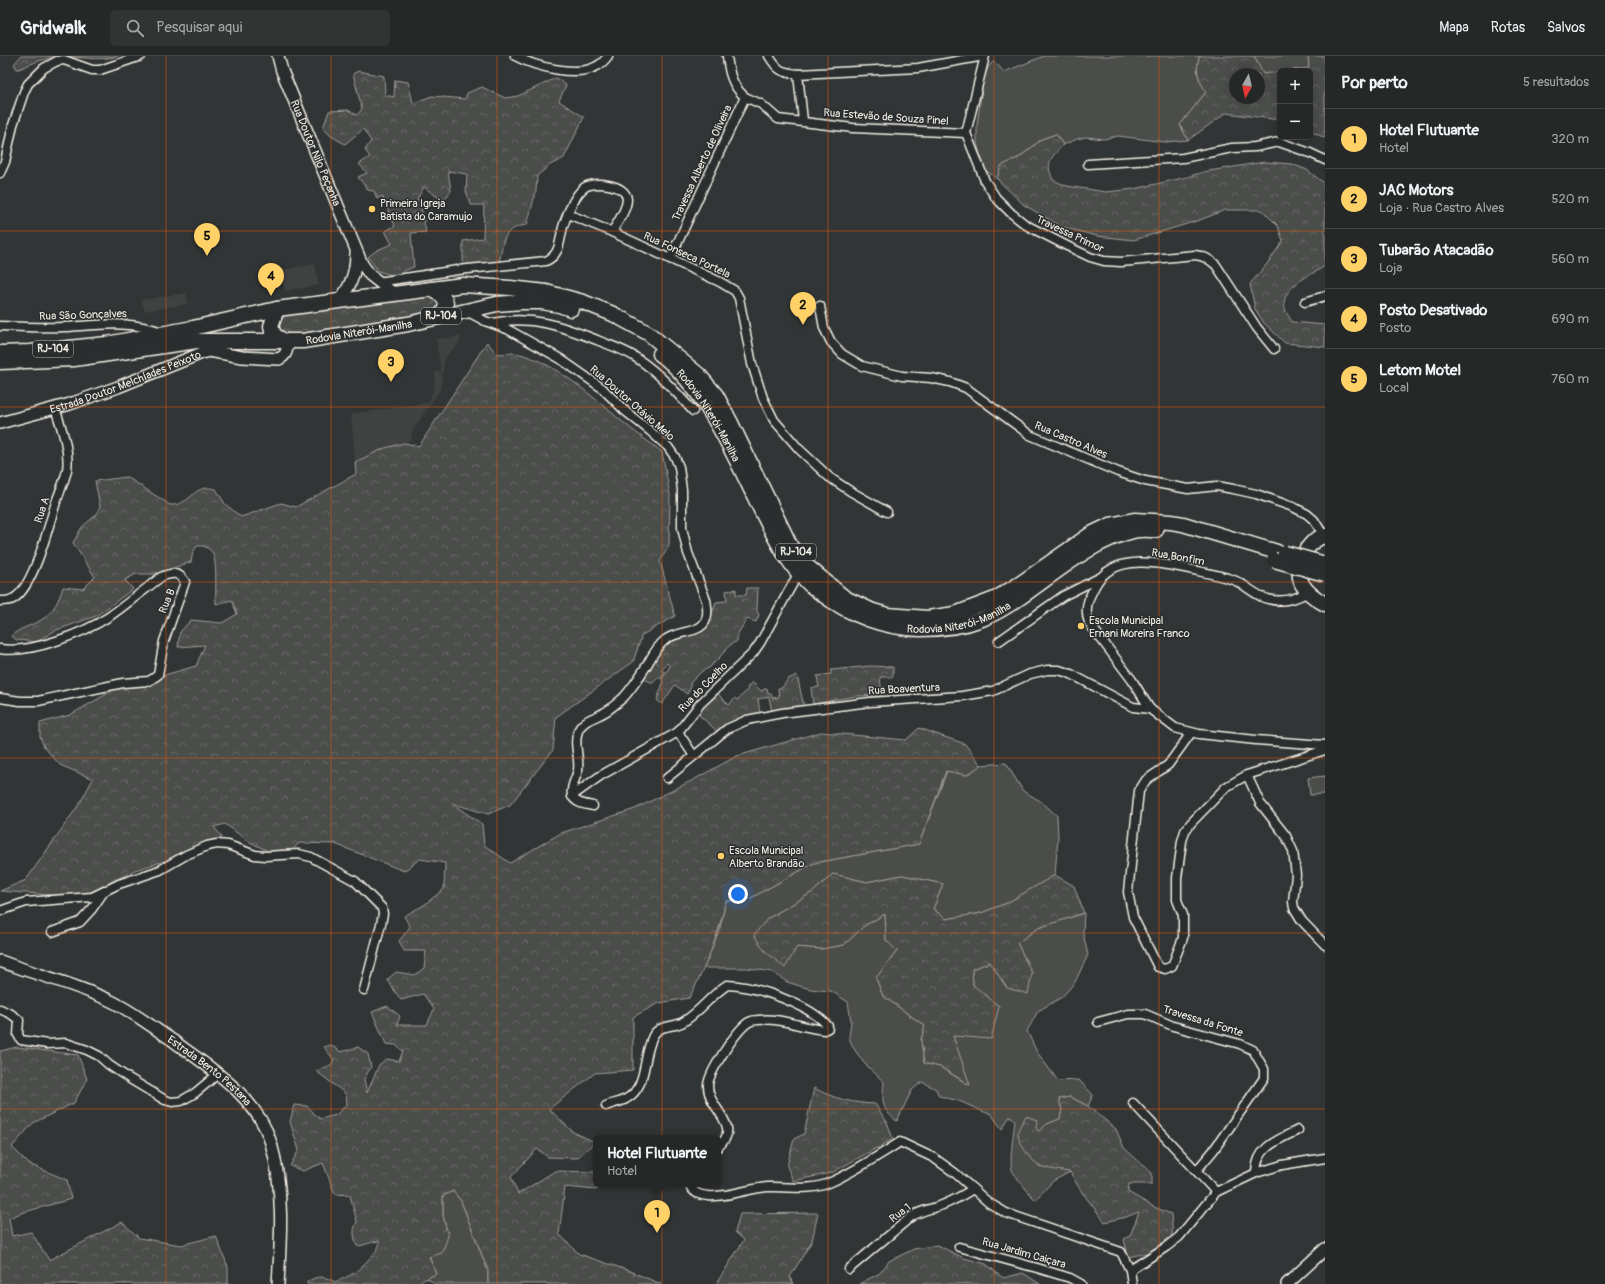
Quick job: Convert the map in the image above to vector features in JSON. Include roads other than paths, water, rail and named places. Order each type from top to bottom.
[{"type":"highway","name":"Rodovia Niterói-Manilha","points":[[0,353],[30,352],[107,344],[278,309],[393,293],[474,285],[546,292],[583,302],[613,314],[648,333],[700,375],[716,395],[730,421],[791,546],[807,566],[845,598],[873,611],[901,617],[928,618],[955,614],[1002,595],[1091,534],[1110,525],[1134,520],[1184,524],[1325,574]]},
{"type":"highway","points":[[431,289],[441,294],[446,303],[445,309],[440,316]]},
{"type":"highway","name":"Rodovia Niterói-Manilha","points":[[0,362],[74,359],[197,341],[231,340],[286,342],[408,324],[497,304],[542,302],[559,305],[596,316],[619,327],[642,341],[668,360],[690,382],[716,422],[778,545],[798,574],[813,588],[834,603],[855,615],[878,622],[908,628],[943,629],[982,619],[1004,608],[1093,548],[1110,539],[1134,530],[1158,530],[1182,533],[1276,556],[1325,564]]},
{"type":"highway","points":[[278,309],[271,326],[274,335],[286,342]]},
{"type":"highway","points":[[209,352],[231,340]]},
{"type":"highway","points":[[1324,536],[1314,540],[1309,545],[1302,563],[1300,578],[1302,585],[1308,592],[1325,604]]},
{"type":"street","points":[[0,173],[5,162],[13,125],[24,92],[28,84],[44,68],[57,61],[64,60],[92,70],[100,70],[110,68],[141,56]]},
{"type":"street","name":"Rua Doutor Nilo Peçanha","points":[[278,56],[282,72],[362,264],[370,275],[393,293]]},
{"type":"street","points":[[515,56],[554,70],[571,71],[596,67],[608,56]]},
{"type":"street","name":"Travessa Alberto de Oliveira","points":[[670,259],[745,97],[738,91],[732,82],[728,56]]},
{"type":"street","points":[[769,56],[780,71],[798,74],[918,68],[984,56],[966,133]]},
{"type":"street","points":[[798,74],[803,121]]},
{"type":"street","name":"Rua Estevão de Souza Pinel","points":[[745,97],[761,104],[778,118],[853,128],[966,133]]},
{"type":"street","name":"Travessa Primor","points":[[966,133],[986,181],[996,198],[1011,214],[1026,225],[1090,257],[1104,261],[1121,262],[1194,255],[1203,256],[1216,265],[1257,328],[1274,349]]},
{"type":"street","points":[[1088,164],[1183,158],[1232,148],[1255,147],[1279,142],[1325,160]]},
{"type":"street","points":[[378,282],[471,268],[546,261],[553,258],[557,252],[563,227],[573,202],[586,186],[596,184],[612,185],[623,191],[627,197],[626,205],[612,232]]},
{"type":"street","name":"Rua Fonseca Portela","points":[[568,214],[612,232],[720,282],[735,291],[738,298],[754,371],[763,398],[774,420],[799,449],[829,477],[887,512]]},
{"type":"street","name":"Rua Doutor Nilo Peçanha","points":[[338,301],[349,289],[353,278],[356,248]]},
{"type":"street","points":[[1305,302],[1325,296]]},
{"type":"street","name":"Rua Castro Alves","points":[[820,306],[824,328],[831,342],[842,354],[862,366],[902,376],[931,378],[950,382],[966,388],[1030,435],[1145,482],[1188,489],[1217,486],[1233,488],[1256,494],[1307,514],[1319,526],[1324,536]]},
{"type":"street","name":"Rua Doutor Otávio Melo","points":[[465,310],[528,340],[570,365],[602,388],[625,411],[668,447],[675,457],[679,467],[682,490],[682,528],[688,553],[706,600],[708,608],[707,616],[702,626],[696,630],[671,636],[664,640],[624,697],[603,713],[584,723],[578,730],[575,746],[578,760],[578,771],[571,792],[572,796]]},
{"type":"street","points":[[492,324],[510,320],[531,320],[560,326],[618,348],[637,358],[648,366],[674,389],[693,411]]},
{"type":"street","name":"Rua São Gonçalves","points":[[0,326],[63,327],[131,324],[148,327],[165,333]]},
{"type":"street","name":"Estrada Doutor Melchíades Peixoto","points":[[0,423],[55,408],[118,387],[176,362],[202,353],[209,352],[242,357],[279,359],[286,353],[286,342]]},
{"type":"street","name":"Rua A","points":[[0,602],[10,600],[17,596],[26,585],[36,561],[67,470],[65,438],[55,408]]},
{"type":"street","name":"Rua Bonfim","points":[[999,641],[1063,596],[1099,578],[1116,567],[1130,563],[1153,562],[1176,566],[1235,581],[1267,599],[1280,601],[1298,598],[1308,592]]},
{"type":"street","name":"Rua B","points":[[0,649],[24,649],[42,645],[74,634],[109,617],[161,577],[169,574],[179,574],[185,582],[164,641],[158,674],[154,678],[148,681],[123,682],[38,701],[20,701],[0,698]]},
{"type":"street","name":"Rua do Coelho","points":[[572,796],[600,776],[678,732],[700,704],[753,653],[798,574]]},
{"type":"street","points":[[1099,578],[1086,605],[1086,615],[1089,623],[1132,680],[1150,709],[1174,728],[1191,733],[1325,745]]},
{"type":"street","name":"Rua Boaventura","points":[[667,778],[727,730],[747,720],[782,713],[870,702],[962,696],[993,691],[1030,674],[1047,670],[1059,670],[1071,674],[1133,707],[1150,709]]},
{"type":"street","points":[[678,732],[694,756]]},
{"type":"street","points":[[1191,733],[1168,765],[1146,780],[1139,791],[1128,892],[1133,917],[1158,967],[1165,970],[1172,966],[1183,938],[1182,916],[1177,900],[1177,878],[1180,852],[1185,831],[1226,787],[1247,775],[1325,750]]},
{"type":"street","points":[[1247,775],[1260,803],[1286,836],[1293,851],[1296,875],[1293,902],[1294,908],[1302,921],[1325,945]]},
{"type":"street","points":[[572,796],[575,801],[593,806]]},
{"type":"street","points":[[0,910],[26,902],[92,897],[119,884],[160,870],[186,855],[207,846],[216,844],[228,846],[255,855],[265,856],[299,854],[311,857],[355,881],[382,908],[382,924],[364,990]]},
{"type":"street","points":[[52,932],[80,922],[92,909],[103,892]]},
{"type":"street","name":"Estrada Bento Pestana","points":[[0,961],[86,990],[112,1002],[146,1022],[218,1074],[245,1099],[260,1117],[271,1142],[278,1174],[281,1223],[278,1284]]},
{"type":"street","points":[[606,1106],[626,1099],[639,1088],[652,1037],[657,1031],[682,1023],[718,991],[727,985],[745,987],[797,1004],[824,1022],[828,1028],[824,1030],[780,1020],[758,1020],[750,1022],[731,1042],[712,1073],[708,1087],[712,1099],[728,1126],[728,1134],[721,1144]]},
{"type":"street","points":[[0,1009],[19,1020],[18,1035],[21,1040],[46,1044],[66,1044],[87,1050],[99,1056],[109,1065],[164,1100],[172,1102],[181,1101],[195,1093],[218,1074]]},
{"type":"street","name":"Travessa da Fonte","points":[[1098,1022],[1128,1014],[1145,1014],[1174,1026],[1240,1044],[1253,1050],[1264,1069],[1264,1078],[1213,1152],[1197,1170]]},
{"type":"street","points":[[1134,1103],[1216,1192]]},
{"type":"street","points":[[1256,1173],[1257,1160],[1264,1150],[1278,1140],[1298,1130]]},
{"type":"street","points":[[690,1187],[691,1190],[697,1194],[709,1196],[768,1187],[792,1189],[813,1188],[831,1182],[900,1142],[934,1158],[989,1203],[1006,1214],[1121,1252],[1130,1270],[1132,1284]]},
{"type":"street","points":[[1130,1270],[1179,1237],[1216,1192],[1256,1173],[1282,1165],[1325,1158]]},
{"type":"street","name":"Rua 1","points":[[849,1270],[912,1216],[922,1210],[937,1207],[952,1201],[973,1189]]},
{"type":"street","name":"Rua Jardim Caiçara","points":[[959,1247],[1070,1278],[1081,1284]]},
{"type":"street","points":[[1287,1284],[1325,1249]]},
{"type":"place","name":"Primeira Igreja Batista do Caramujo","points":[[372,209]]},
{"type":"place","name":"Letom Motel","points":[[207,256]]},
{"type":"place","name":"Posto Desativado","points":[[271,296]]},
{"type":"place","name":"JAC Motors","points":[[803,325]]},
{"type":"place","name":"Tubarão Atacadão","points":[[391,382]]},
{"type":"place","name":"Escola Municipal Ernani Moreira Franco","points":[[1081,626]]},
{"type":"place","name":"Escola Municipal Alberto Brandão","points":[[721,856]]},
{"type":"place","name":"Hotel Flutuante","points":[[657,1233]]}]
